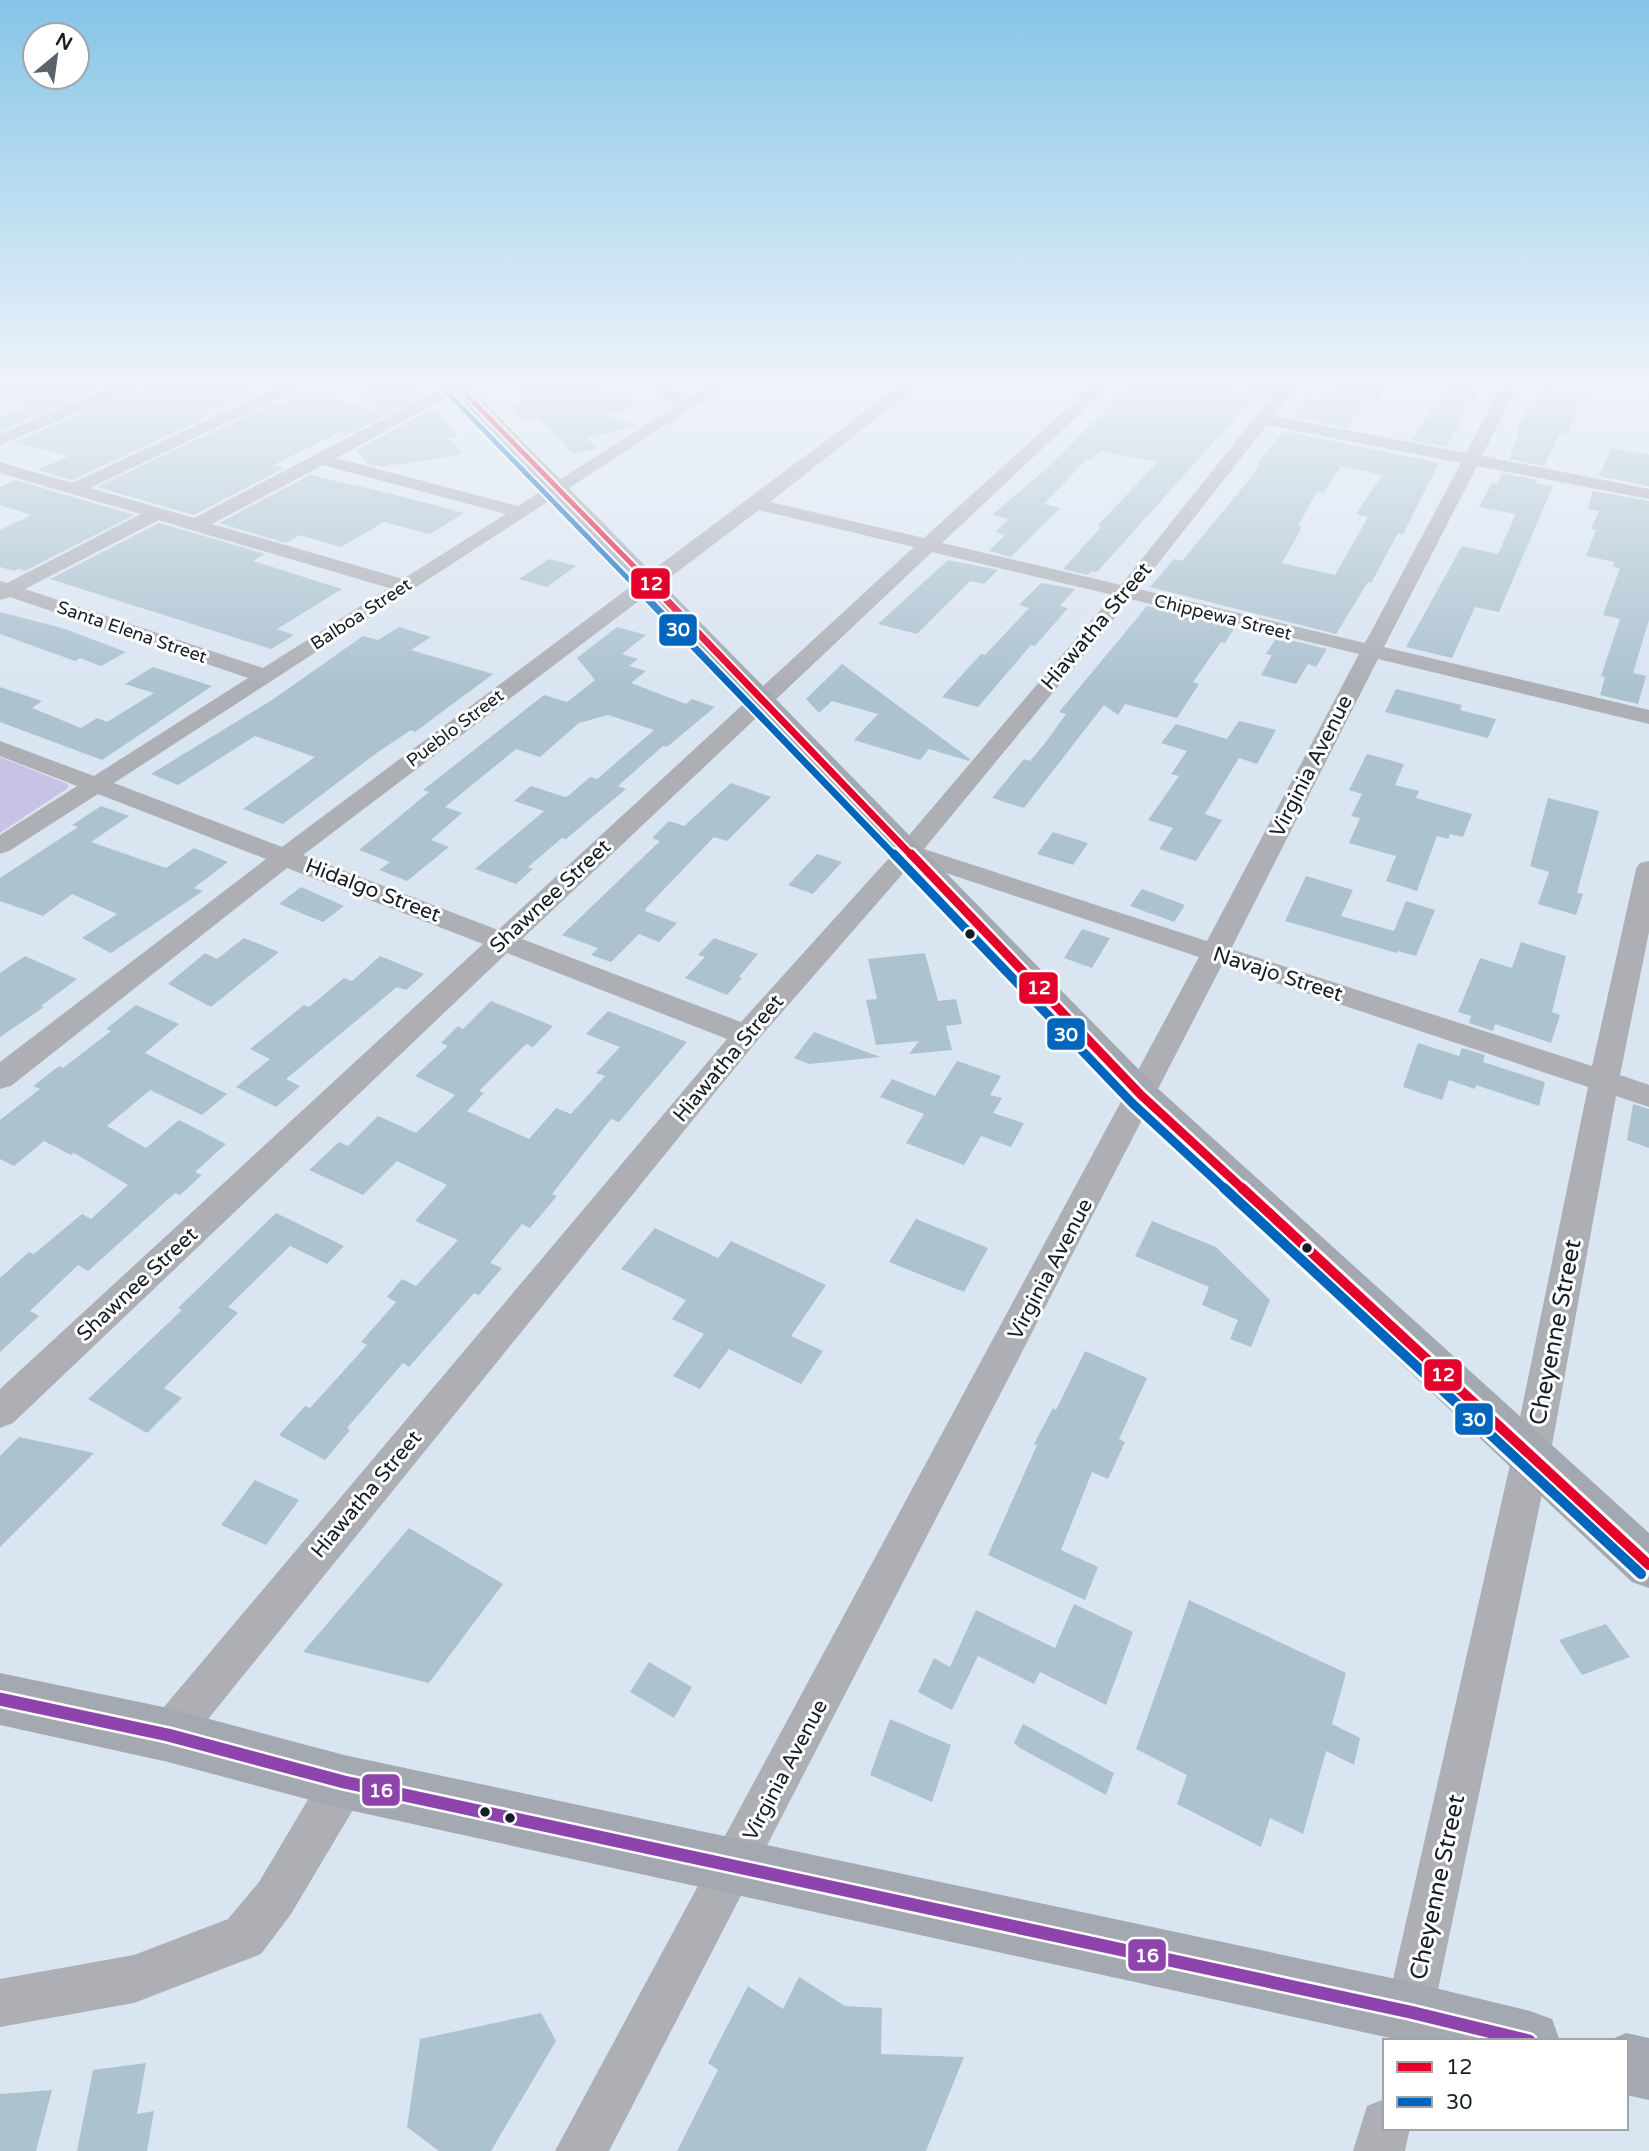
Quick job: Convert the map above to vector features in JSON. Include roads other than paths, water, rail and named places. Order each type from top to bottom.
[{"type":"main road","points":[[550,483],[762,698],[1141,1095],[1649,1565]]},
{"type":"main road","points":[[0,1699],[168,1735],[344,1782],[734,1867],[1406,2026],[1513,2039]]},
{"type":"main road","points":[[1628,2064],[1649,2069]]},
{"type":"street","points":[[58,483],[404,586]]},
{"type":"street","points":[[75,488],[85,483]]},
{"type":"street","points":[[195,525],[274,483]]},
{"type":"street","points":[[412,483],[520,512]]},
{"type":"street","name":"Balboa Street","points":[[0,846],[566,483]]},
{"type":"street","name":"Pueblo Street","points":[[0,1078],[286,856],[783,483]]},
{"type":"street","name":"Shawnee Street","points":[[0,1412],[762,698],[996,483]]},
{"type":"street","name":"Hiawatha Street","points":[[168,1735],[746,1035],[908,852],[1125,593],[1212,483]]},
{"type":"street","name":"Virginia Avenue","points":[[581,2151],[734,1867],[1460,483]]},
{"type":"street","points":[[1594,483],[1649,494]]},
{"type":"street","name":"Chippewa Street","points":[[756,504],[1649,717]]},
{"type":"street","points":[[3,591],[158,513]]},
{"type":"street","name":"Santa Elena Street","points":[[3,591],[264,676]]},
{"type":"street","name":"Hidalgo Street","points":[[0,748],[746,1035]]},
{"type":"street","name":"Navajo Street","points":[[908,852],[1649,1096]]},
{"type":"street","name":"Cheyenne Street","points":[[1406,2026],[1531,1456],[1604,1081],[1649,869]]},
{"type":"street","points":[[0,2003],[134,1979],[244,1937],[275,1898],[344,1782]]},
{"type":"street","points":[[1379,2151],[1384,2130]]}]
